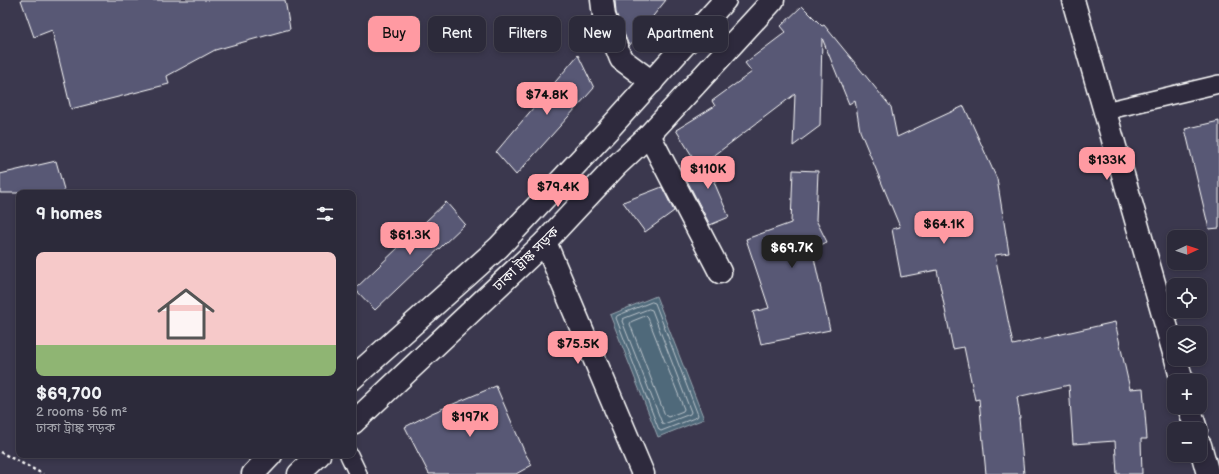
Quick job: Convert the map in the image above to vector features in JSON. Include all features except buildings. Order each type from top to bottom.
[{"type":"main road","points":[[602,0],[604,16],[621,60],[652,82]]},
{"type":"main road","name":"ঢাকা ট্রাঙ্ক সড়ক","points":[[356,375],[499,247],[652,82],[725,0]]},
{"type":"main road","name":"ঢাকা ট্রাঙ্ক সড়ক","points":[[356,420],[546,242],[616,166],[649,135],[773,0]]},
{"type":"main road","points":[[1073,0],[1167,328]]},
{"type":"main road","points":[[649,135],[720,272]]},
{"type":"main road","points":[[546,242],[643,474]]},
{"type":"main road","points":[[252,474],[268,458]]},
{"type":"main road","points":[[299,474],[316,458]]},
{"type":"main road","points":[[1205,462],[1208,474]]},
{"type":"lane","points":[[1105,111],[1219,84]]},
{"type":"lane","points":[[350,458],[358,474]]},
{"type":"path","points":[[0,452],[43,474]]},
{"type":"water","points":[[656,296],[704,419],[658,437],[610,315]]}]
